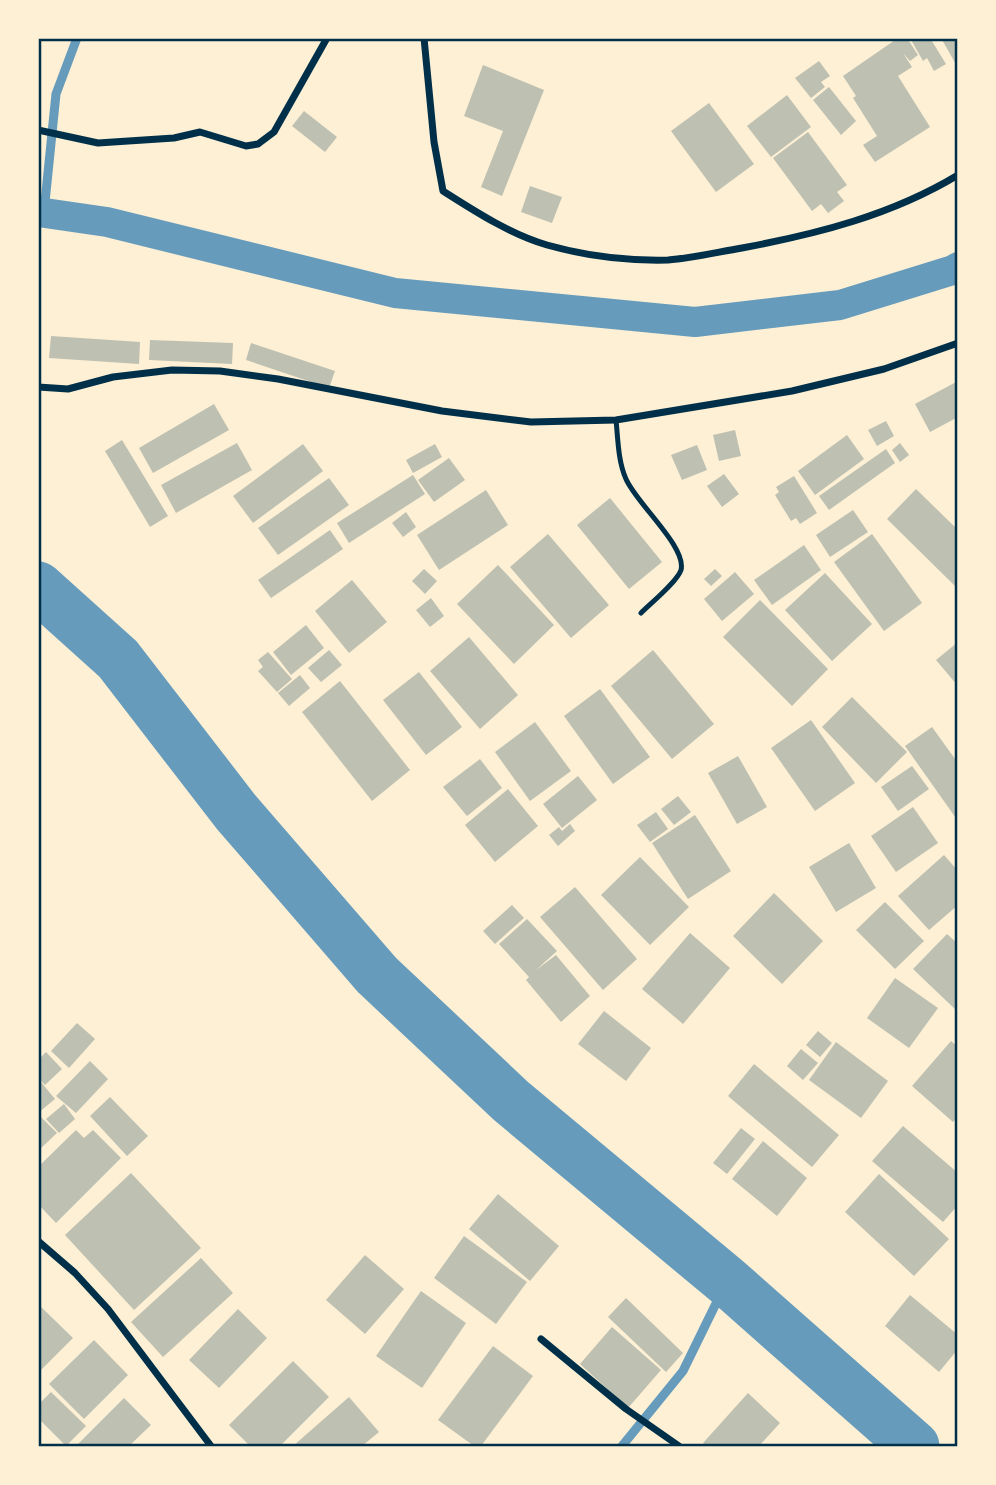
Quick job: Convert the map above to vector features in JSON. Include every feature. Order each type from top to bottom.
[{"type":"street","points":[[38,130],[98,143],[174,138],[200,132],[246,146],[258,144],[274,132],[327,38]]},
{"type":"street","points":[[424,38],[434,142],[443,191],[499,226],[545,245],[603,258],[669,260],[715,253],[796,238],[857,221],[938,187],[957,175]]},
{"type":"street","points":[[38,387],[68,389],[113,377],[172,370],[220,371],[278,379],[442,411],[531,422],[616,420],[792,391],[884,369],[957,344]]},
{"type":"street","points":[[38,1241],[75,1273],[108,1309],[211,1447]]},
{"type":"street","points":[[541,1339],[626,1409],[679,1447]]},
{"type":"lane","points":[[616,420],[626,479],[681,556],[680,574],[641,613]]},
{"type":"building","points":[[898,38],[907,38],[918,55],[910,61],[903,53],[912,67],[898,76],[930,127],[875,162],[863,145],[877,136],[853,98],[856,96],[843,76]]},
{"type":"building","points":[[910,38],[930,38],[946,64],[934,71],[927,58],[923,61]]},
{"type":"building","points":[[941,38],[958,38],[958,68]]},
{"type":"building","points":[[819,61],[830,76],[821,82],[825,87],[811,98],[795,78]]},
{"type":"building","points":[[483,65],[544,90],[502,196],[481,187],[503,131],[464,116]]},
{"type":"building","points":[[829,87],[856,121],[841,135],[813,100]]},
{"type":"building","points":[[787,95],[811,127],[771,157],[747,126]]},
{"type":"building","points":[[709,103],[754,164],[716,192],[671,131]]},
{"type":"building","points":[[304,111],[337,137],[325,152],[292,126]]},
{"type":"building","points":[[808,132],[847,185],[837,192],[844,201],[828,213],[821,204],[812,211],[773,158]]},
{"type":"building","points":[[530,186],[562,197],[552,223],[521,212]]},
{"type":"building","points":[[51,336],[140,342],[139,364],[49,358]]},
{"type":"building","points":[[150,340],[233,343],[232,364],[149,360]]},
{"type":"building","points":[[251,343],[335,371],[329,388],[246,360]]},
{"type":"building","points":[[958,381],[958,417],[930,432],[915,404]]},
{"type":"building","points":[[214,404],[229,430],[153,473],[139,448]]},
{"type":"building","points":[[886,421],[894,436],[877,446],[868,430]]},
{"type":"building","points":[[735,430],[741,456],[719,461],[713,435]]},
{"type":"building","points":[[847,435],[864,459],[815,495],[798,471]]},
{"type":"building","points":[[122,440],[168,516],[150,527],[105,451]]},
{"type":"building","points":[[237,443],[252,470],[176,513],[161,485]]},
{"type":"building","points":[[900,443],[909,455],[900,462],[892,450]]},
{"type":"building","points":[[303,444],[323,471],[253,523],[233,496]]},
{"type":"building","points":[[435,444],[442,457],[413,473],[406,460]]},
{"type":"building","points":[[697,445],[707,470],[682,480],[671,455]]},
{"type":"building","points":[[886,449],[895,463],[829,510],[819,496]]},
{"type":"building","points":[[449,458],[465,480],[434,502],[418,480]]},
{"type":"building","points":[[724,474],[739,494],[722,507],[707,486]]},
{"type":"building","points":[[413,475],[425,494],[349,543],[337,523]]},
{"type":"building","points":[[794,476],[817,513],[800,524],[796,518],[791,521],[775,495],[779,492],[776,487]]},
{"type":"building","points":[[329,478],[349,505],[278,555],[258,528]]},
{"type":"building","points":[[916,489],[958,530],[958,583],[955,586],[887,519]]},
{"type":"building","points":[[486,490],[508,525],[439,570],[417,535]]},
{"type":"building","points":[[610,498],[662,562],[629,589],[577,525]]},
{"type":"building","points":[[853,510],[868,532],[830,557],[816,535]]},
{"type":"building","points":[[406,512],[416,527],[403,537],[392,523]]},
{"type":"building","points":[[330,530],[343,549],[271,598],[258,580]]},
{"type":"building","points":[[548,534],[609,605],[571,638],[510,567]]},
{"type":"building","points":[[872,534],[922,603],[884,631],[834,562]]},
{"type":"building","points":[[804,545],[821,570],[772,605],[754,580]]},
{"type":"building","points":[[498,565],[554,625],[514,664],[457,604]]},
{"type":"building","points":[[424,569],[437,581],[425,594],[412,581]]},
{"type":"building","points":[[715,569],[722,576],[711,586],[704,579]]},
{"type":"building","points":[[735,572],[754,594],[722,621],[704,599]]},
{"type":"building","points":[[825,573],[872,624],[832,661],[785,610]]},
{"type":"building","points":[[352,580],[387,622],[349,653],[315,611]]},
{"type":"building","points":[[431,598],[444,616],[430,627],[416,610]]},
{"type":"building","points":[[760,600],[828,669],[792,706],[723,637]]},
{"type":"building","points":[[306,625],[324,648],[291,675],[273,652]]},
{"type":"building","points":[[469,637],[518,695],[480,729],[430,671]]},
{"type":"building","points":[[958,642],[958,686],[936,660]]},
{"type":"building","points":[[329,650],[342,665],[321,682],[308,668]]},
{"type":"building","points":[[653,650],[714,724],[672,759],[611,686]]},
{"type":"building","points":[[268,652],[292,679],[277,692],[258,671],[263,667],[258,660]]},
{"type":"building","points":[[419,672],[462,727],[426,755],[383,700]]},
{"type":"building","points":[[300,675],[310,688],[289,706],[278,693]]},
{"type":"building","points":[[340,681],[410,770],[372,801],[302,712]]},
{"type":"building","points":[[600,689],[650,757],[613,784],[564,716]]},
{"type":"building","points":[[852,697],[907,752],[876,783],[822,727]]},
{"type":"building","points":[[811,720],[855,783],[815,811],[771,748]]},
{"type":"building","points":[[535,722],[571,771],[530,801],[495,752]]},
{"type":"building","points":[[932,727],[958,763],[958,821],[905,746]]},
{"type":"building","points":[[738,756],[767,807],[737,824],[708,773]]},
{"type":"building","points":[[480,759],[502,788],[467,816],[443,787]]},
{"type":"building","points":[[912,766],[929,789],[898,811],[881,787]]},
{"type":"building","points":[[578,776],[597,800],[562,828],[543,804]]},
{"type":"building","points":[[508,789],[538,826],[495,862],[465,825]]},
{"type":"building","points":[[678,796],[691,812],[674,825],[661,809]]},
{"type":"building","points":[[913,807],[938,843],[896,872],[871,836]]},
{"type":"building","points":[[656,812],[668,829],[650,842],[637,825]]},
{"type":"building","points":[[695,815],[731,871],[688,899],[652,843]]},
{"type":"building","points":[[570,824],[575,831],[558,846],[549,835],[559,827],[562,831]]},
{"type":"building","points":[[849,843],[876,888],[836,912],[809,867]]},
{"type":"building","points":[[944,855],[958,871],[958,905],[929,930],[898,896]]},
{"type":"building","points":[[640,857],[689,907],[650,945],[601,895]]},
{"type":"building","points":[[575,887],[637,959],[603,990],[540,917]]},
{"type":"building","points":[[774,893],[823,941],[782,984],[733,936]]},
{"type":"building","points":[[885,902],[924,941],[895,969],[856,930]]},
{"type":"building","points":[[512,905],[524,918],[495,944],[483,931]]},
{"type":"building","points":[[527,919],[557,951],[536,970],[556,955],[590,996],[561,1022],[526,980],[529,977],[499,944]]},
{"type":"building","points":[[690,933],[730,968],[683,1024],[642,989]]},
{"type":"building","points":[[947,934],[958,944],[958,1012],[913,969]]},
{"type":"building","points":[[895,978],[938,1008],[909,1048],[867,1018]]},
{"type":"building","points":[[604,1011],[651,1048],[626,1081],[578,1044]]},
{"type":"building","points":[[77,1023],[95,1039],[69,1068],[51,1051]]},
{"type":"building","points":[[818,1031],[832,1043],[820,1057],[806,1045]]},
{"type":"building","points":[[951,1041],[958,1047],[958,1117],[953,1122],[912,1086]]},
{"type":"building","points":[[836,1042],[888,1081],[861,1118],[809,1080]]},
{"type":"building","points":[[801,1049],[818,1063],[803,1080],[787,1066]]},
{"type":"building","points":[[46,1052],[62,1069],[45,1085],[38,1078],[38,1060]]},
{"type":"building","points":[[90,1061],[108,1079],[76,1113],[56,1096]]},
{"type":"building","points":[[754,1064],[839,1135],[812,1167],[728,1096]]},
{"type":"building","points":[[41,1082],[55,1099],[38,1113],[38,1084]]},
{"type":"building","points":[[110,1097],[148,1136],[127,1156],[90,1116]]},
{"type":"building","points":[[64,1104],[75,1119],[59,1133],[46,1119]]},
{"type":"building","points":[[38,1114],[57,1133],[38,1151]]},
{"type":"building","points":[[903,1126],[958,1173],[958,1205],[943,1222],[872,1161]]},
{"type":"building","points":[[741,1128],[755,1139],[727,1174],[713,1163]]},
{"type":"building","points":[[76,1130],[84,1138],[93,1130],[121,1158],[56,1223],[38,1204],[38,1167]]},
{"type":"building","points":[[763,1141],[807,1178],[777,1216],[732,1179]]},
{"type":"building","points":[[131,1173],[201,1248],[134,1310],[65,1235]]},
{"type":"building","points":[[879,1174],[949,1239],[914,1276],[845,1212]]},
{"type":"building","points":[[498,1194],[559,1246],[530,1281],[469,1229]]},
{"type":"building","points":[[464,1236],[527,1282],[496,1324],[434,1278]]},
{"type":"building","points":[[365,1255],[404,1289],[365,1334],[326,1300]]},
{"type":"building","points":[[201,1258],[233,1293],[163,1357],[131,1322]]},
{"type":"building","points":[[421,1291],[466,1323],[422,1388],[376,1356]]},
{"type":"building","points":[[910,1295],[958,1335],[958,1349],[939,1372],[885,1326]]},
{"type":"building","points":[[626,1298],[683,1353],[666,1372],[608,1317]]},
{"type":"building","points":[[38,1304],[73,1338],[38,1373]]},
{"type":"building","points":[[238,1309],[267,1338],[219,1388],[189,1360]]},
{"type":"building","points":[[612,1327],[661,1370],[628,1408],[580,1364]]},
{"type":"building","points":[[94,1340],[128,1375],[84,1419],[49,1384]]},
{"type":"building","points":[[493,1346],[533,1376],[481,1446],[474,1446],[438,1420]]},
{"type":"building","points":[[293,1361],[329,1397],[280,1446],[250,1446],[229,1425]]},
{"type":"building","points":[[51,1392],[86,1426],[66,1446],[38,1418],[38,1405]]},
{"type":"building","points":[[748,1393],[780,1423],[759,1446],[707,1446],[703,1443]]},
{"type":"building","points":[[349,1397],[379,1432],[362,1446],[293,1446]]},
{"type":"building","points":[[124,1398],[151,1425],[129,1446],[76,1446]]},
{"type":"waterway","points":[[44,212],[56,94],[77,38]]},
{"type":"waterway","points":[[38,212],[107,222],[395,293],[695,322],[840,305],[958,267]]},
{"type":"waterway","points":[[38,587],[118,659],[236,812],[377,975],[511,1101],[727,1281],[914,1446]]},
{"type":"waterway","points":[[622,1446],[683,1371],[727,1281]]}]
